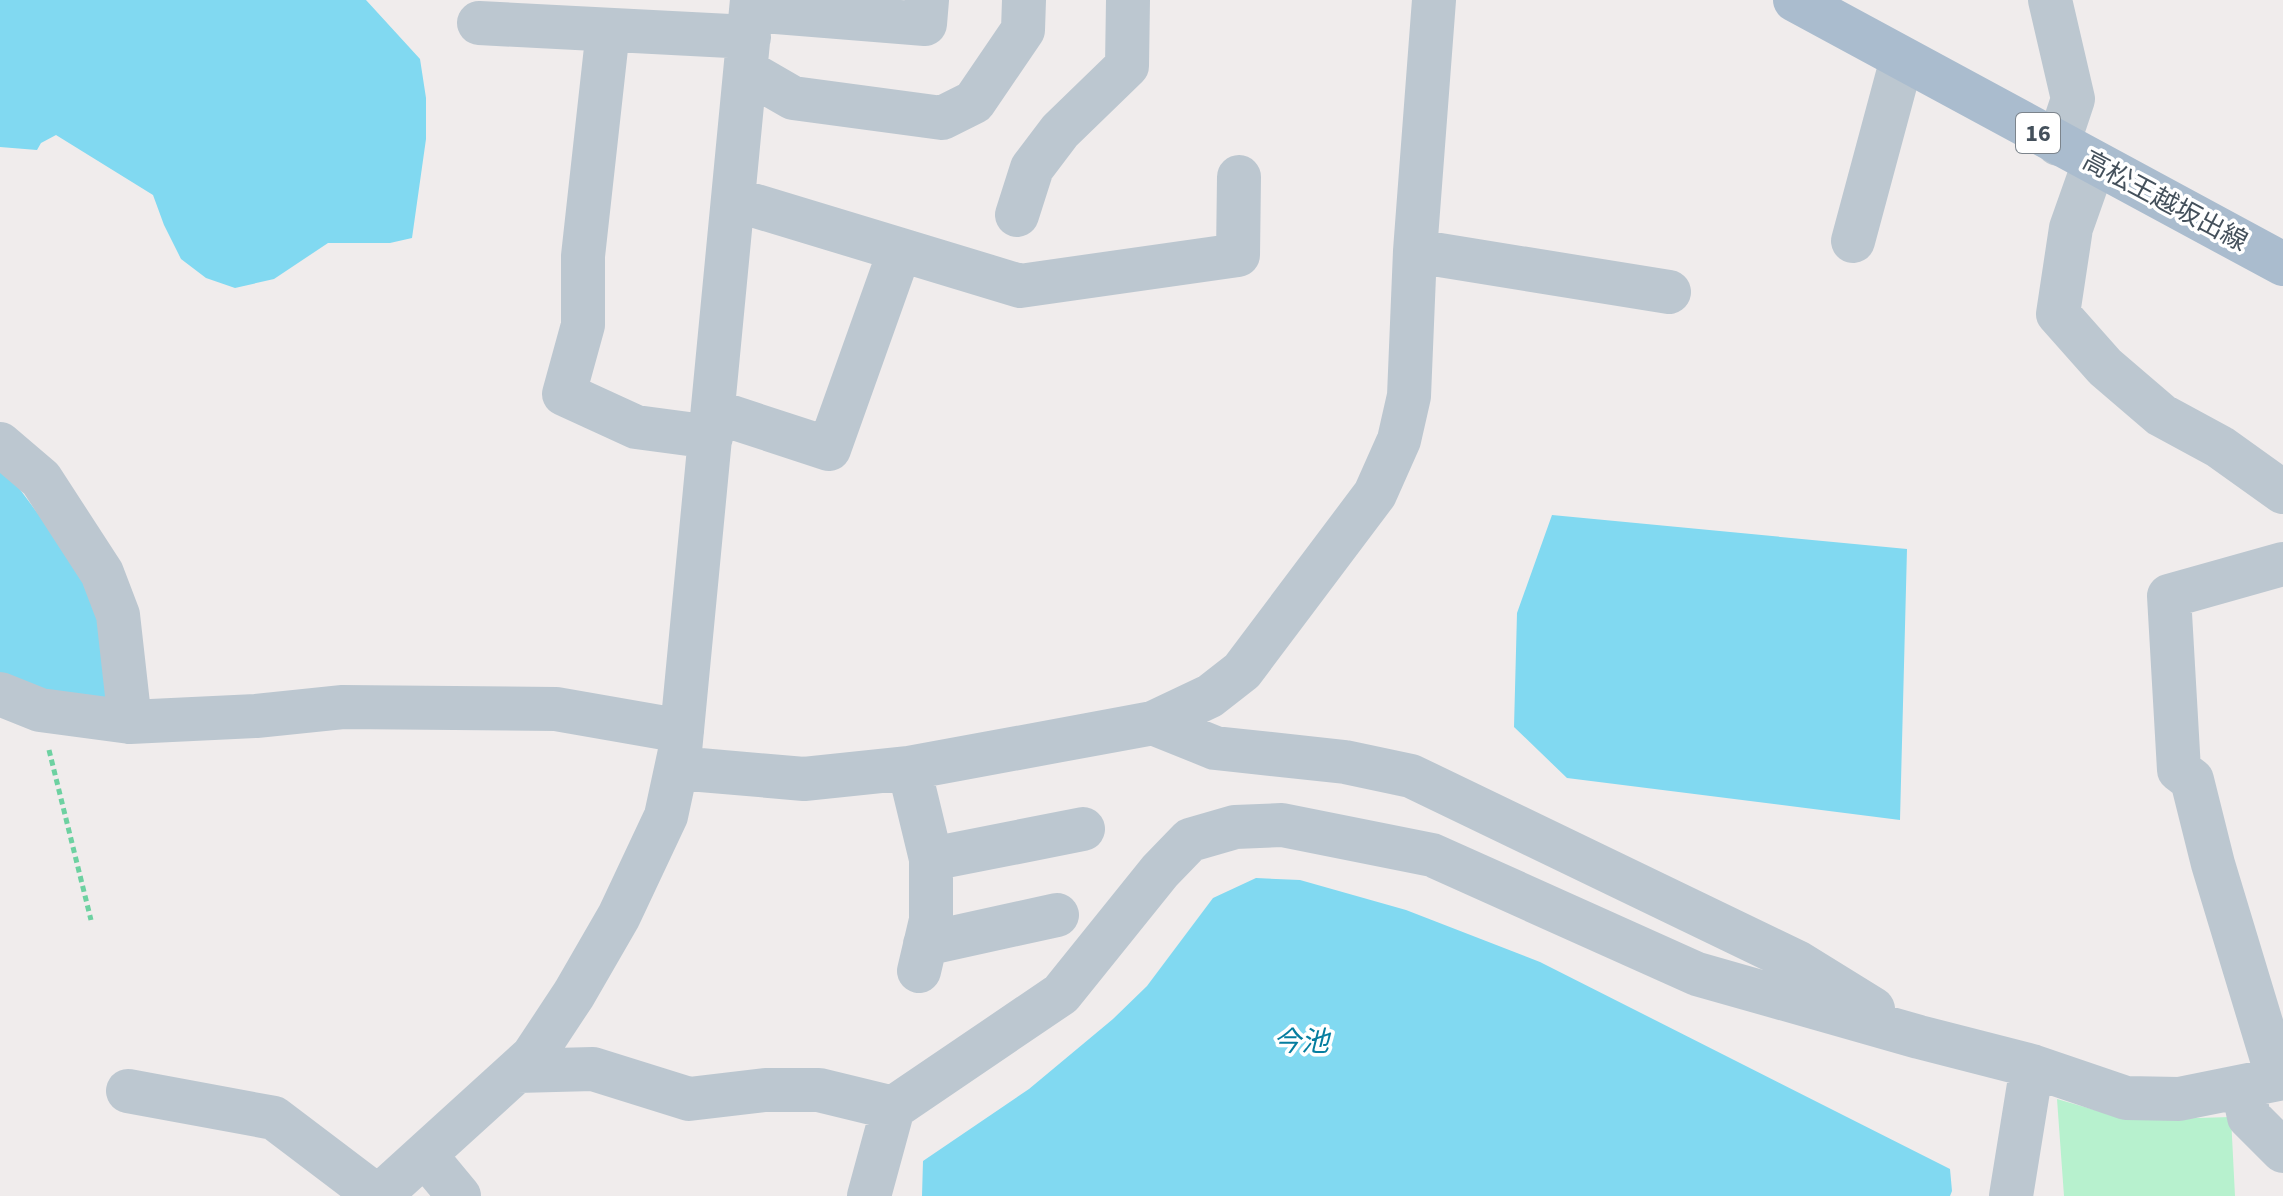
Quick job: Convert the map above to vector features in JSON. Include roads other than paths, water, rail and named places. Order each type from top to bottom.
[{"type":"main road","name":"高松王越坂出線","points":[[1795,0],[2076,153],[2279,257]]},
{"type":"street","points":[[479,23],[521,13],[608,30],[925,24],[927,0]]},
{"type":"street","points":[[750,29],[793,98],[942,118],[974,102],[1023,30],[1024,0]]},
{"type":"street","points":[[1017,215],[1032,168],[1060,131],[1127,66],[1128,0]]},
{"type":"street","points":[[0,694],[40,710],[130,722],[256,716],[343,707],[556,709],[679,749],[804,779],[909,768],[1153,723],[1210,696],[1242,671],[1375,494],[1399,440],[1409,396],[1415,251],[1434,0]]},
{"type":"street","points":[[2050,0],[2073,99],[2076,153],[2071,228],[2058,314],[2105,367],[2161,415],[2220,447],[2283,492]]},
{"type":"street","points":[[128,1091],[274,1118],[378,1196],[533,1056],[619,916],[666,816],[679,749],[750,29]]},
{"type":"street","points":[[608,30],[583,256],[583,325],[564,394],[636,427],[712,424],[829,449],[900,250]]},
{"type":"street","points":[[1853,241],[1902,59]]},
{"type":"street","points":[[733,199],[1020,286],[1238,255],[1239,177]]},
{"type":"street","points":[[1415,251],[1669,292]]},
{"type":"street","points":[[0,444],[41,479],[102,573],[118,615],[130,722]]},
{"type":"street","points":[[2283,564],[2169,596],[2179,770],[2192,780],[2268,1082],[2249,1117],[2283,1151]]},
{"type":"street","points":[[1153,723],[1215,748],[1345,762],[1411,776],[1797,962],[1919,1037]]},
{"type":"street","points":[[909,768],[931,859],[931,920],[922,957],[1057,915]]},
{"type":"street","points":[[869,1196],[893,1108],[1061,994],[1160,871],[1190,840],[1235,827],[1282,825],[1432,855],[1697,974],[2032,1066],[2126,1098],[2179,1099],[2268,1082]]},
{"type":"street","points":[[931,859],[1083,829]]},
{"type":"street","points":[[2011,1196],[2032,1066]]},
{"type":"street","points":[[517,1071],[593,1069],[689,1099],[765,1090],[819,1090],[893,1108]]},
{"type":"street","points":[[425,1155],[459,1196]]},
{"type":"water","points":[[0,0],[366,0],[420,59],[426,98],[426,139],[412,238],[390,243],[328,243],[274,279],[235,288],[206,278],[181,259],[153,195],[56,135],[41,143],[37,150],[0,147]]},
{"type":"water","points":[[0,469],[11,477],[50,531],[96,609],[108,648],[111,704],[0,684]]},
{"type":"water","points":[[1552,515],[1907,549],[1900,820],[1567,778],[1514,727],[1517,613]]},
{"type":"water","name":"今池","points":[[1256,878],[1300,880],[1406,910],[1540,962],[1950,1169],[1950,1196],[922,1196],[923,1161],[1029,1089],[1113,1019],[1147,986],[1213,898]]}]
